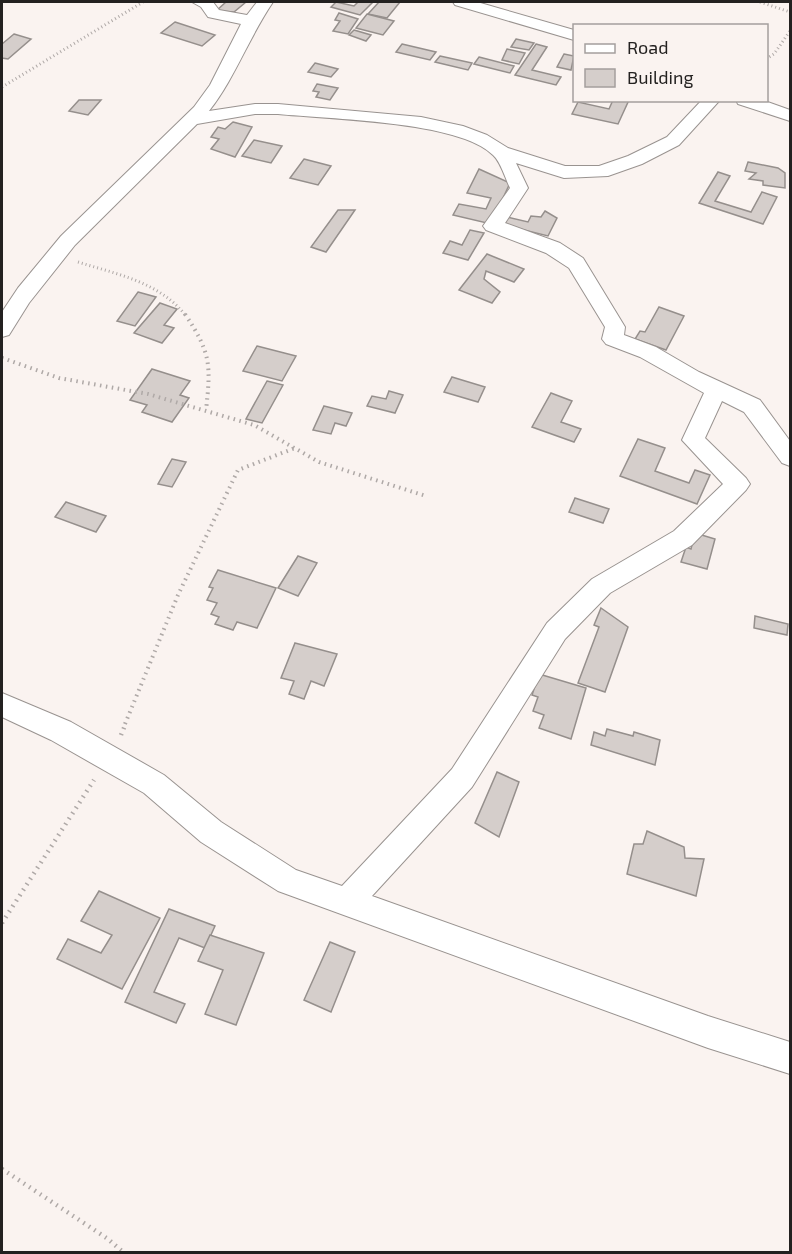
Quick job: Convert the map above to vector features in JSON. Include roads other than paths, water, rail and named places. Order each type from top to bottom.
[{"type":"street","points":[[200,2],[207,4],[214,14],[250,21]]},
{"type":"street","points":[[3,321],[72,234],[165,148],[189,120],[200,111],[223,78],[250,21],[265,2]]},
{"type":"street","points":[[461,2],[573,35]]},
{"type":"street","points":[[189,120],[255,109],[278,109],[421,122],[457,130],[481,139],[501,152],[564,172],[601,172],[635,160],[673,141],[710,102]]},
{"type":"street","points":[[750,102],[790,116]]},
{"type":"street","points":[[501,152],[519,188],[493,226],[553,248],[576,263],[615,327],[614,339],[648,352],[691,378],[752,406],[790,457]]},
{"type":"street","points":[[348,901],[462,778],[556,631],[601,586],[683,537],[738,484],[693,440],[717,388]]},
{"type":"street","points":[[2,705],[61,731],[154,784],[211,832],[288,881],[708,1032],[790,1058]]}]
